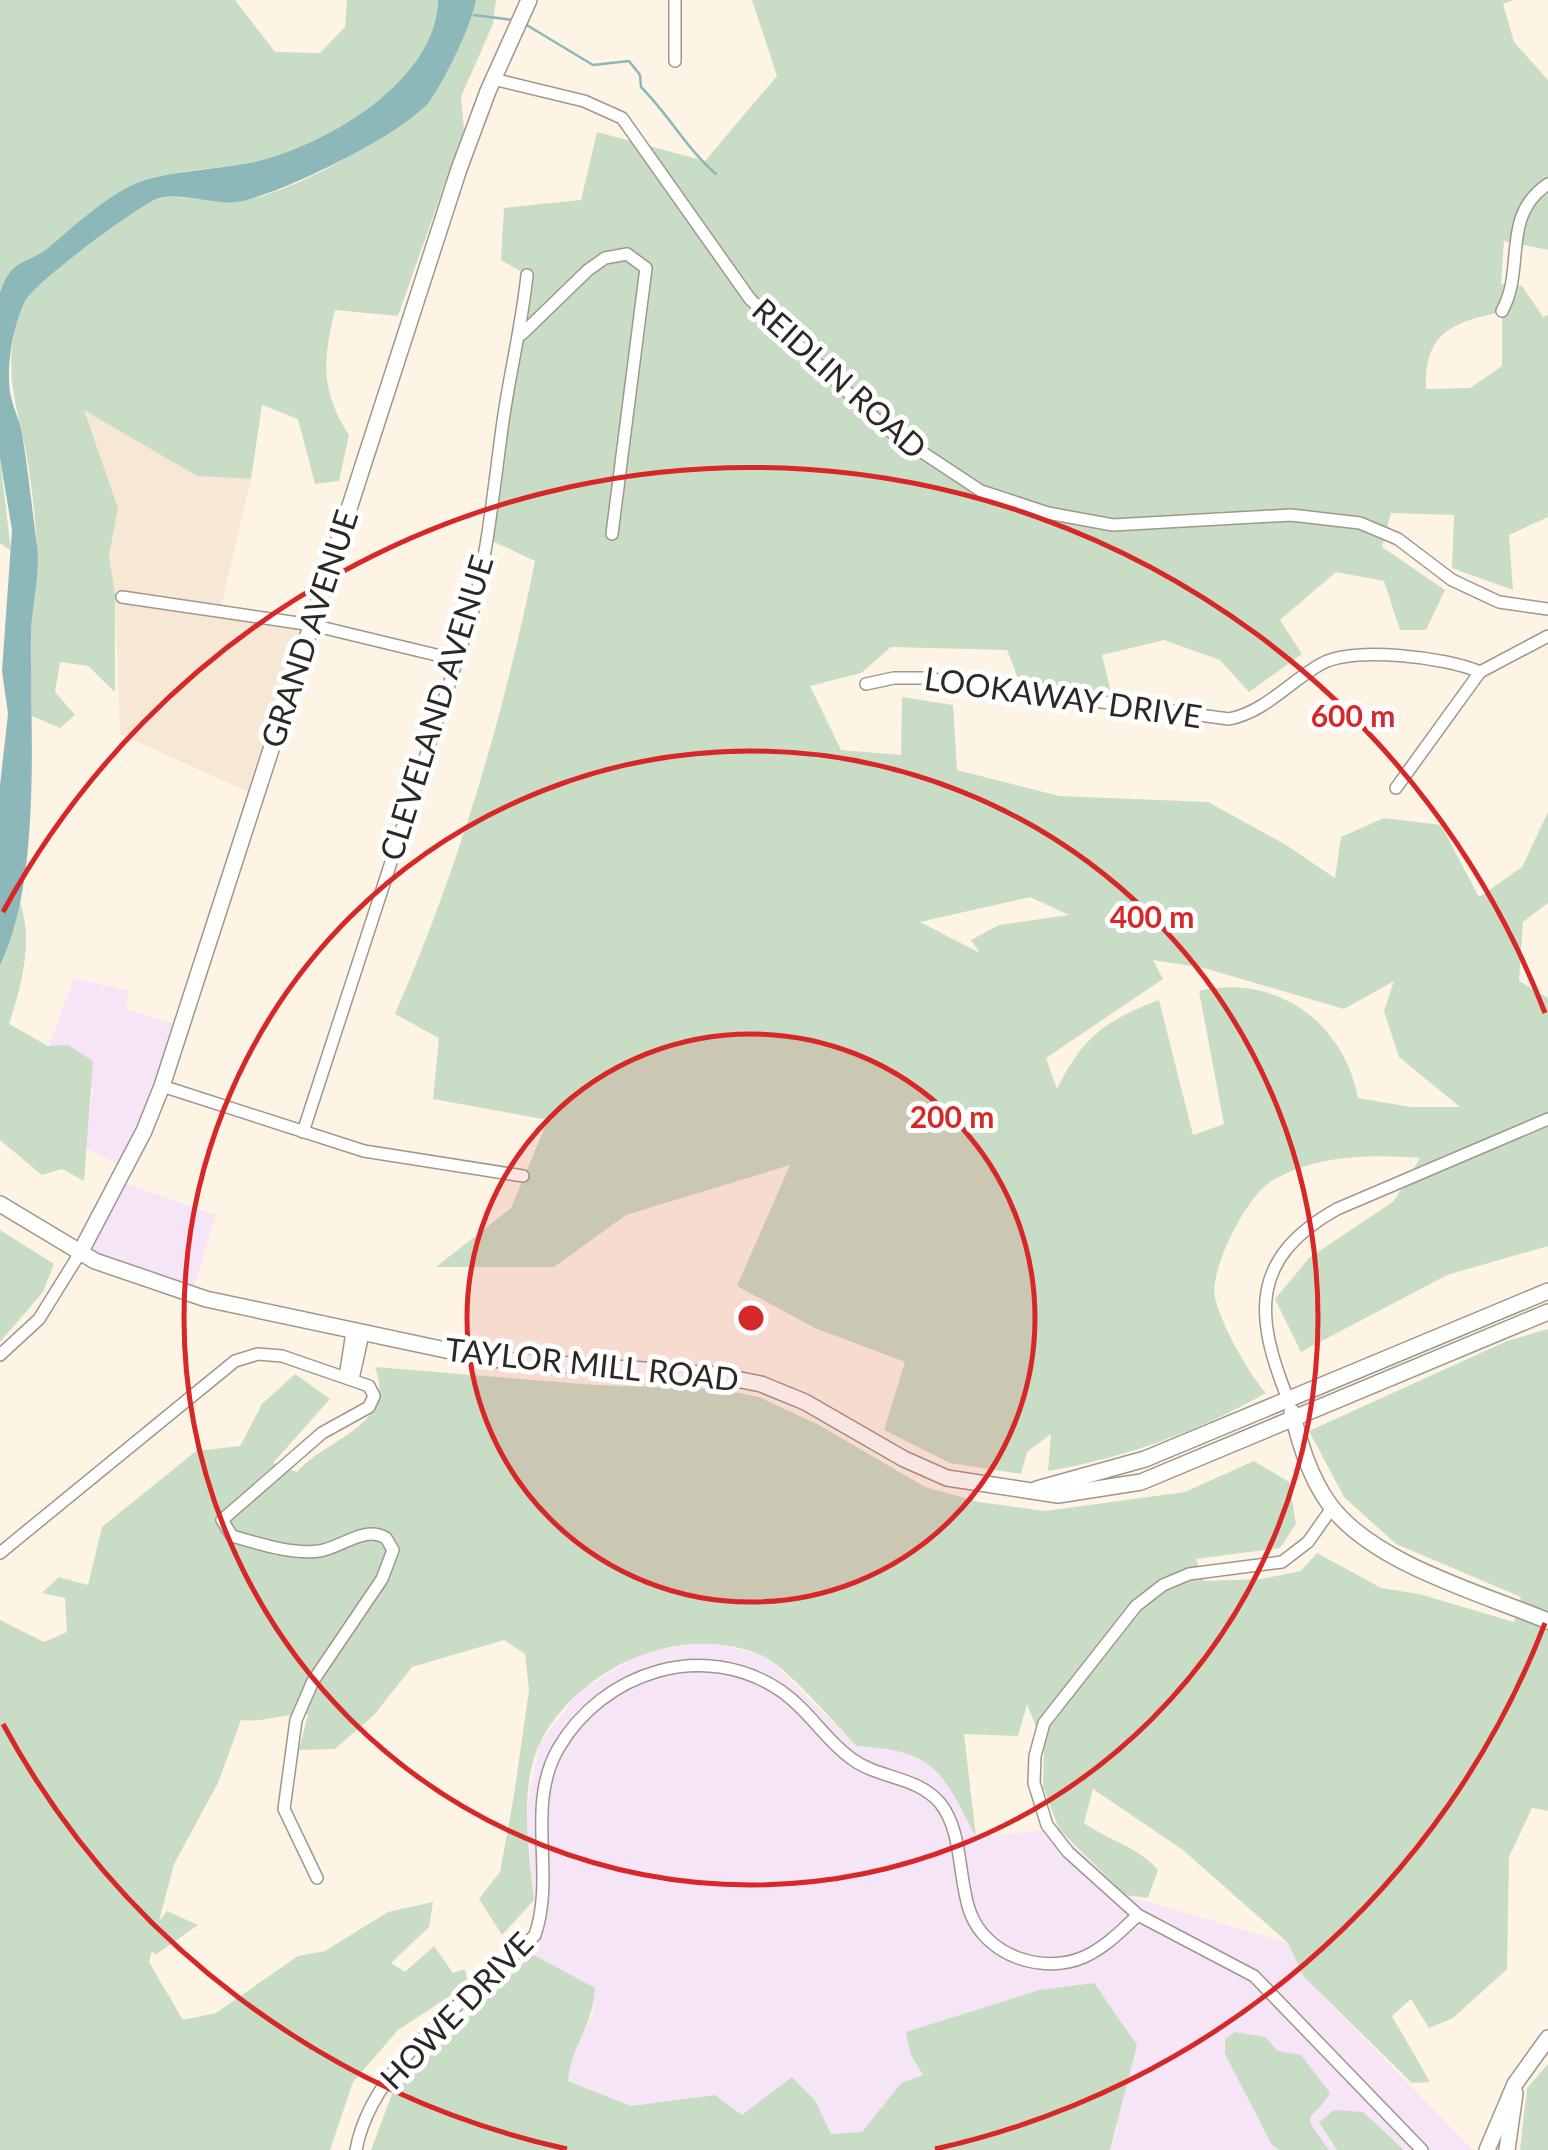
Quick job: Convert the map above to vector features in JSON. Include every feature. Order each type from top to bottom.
[{"type":"main road","name":"GRAND AVENUE","points":[[80,1253],[144,1131],[162,1086],[459,169],[493,79],[527,7]]},
{"type":"main road","name":"TAYLOR MILL ROAD","points":[[0,1204],[80,1253],[161,1286],[357,1333],[488,1359],[716,1375],[761,1384],[806,1402],[904,1459],[947,1478],[979,1487],[1058,1495],[1092,1493],[1140,1482],[1548,1312]]},
{"type":"main road","name":"TAYLOR MILL ROAD","points":[[1033,1490],[1120,1468],[1548,1292]]},
{"type":"main road","points":[[1288,1399],[1304,1453],[1332,1508],[1361,1535],[1398,1558],[1548,1621]]},
{"type":"main road","points":[[1487,2150],[1515,2084],[1548,2038]]},
{"type":"main road","points":[[1507,2150],[1515,2084]]},
{"type":"street","points":[[674,61],[675,0]]},
{"type":"street","name":"REIDLIN ROAD","points":[[493,79],[584,101],[622,118],[750,299],[884,427],[931,462],[981,491],[1048,514],[1114,525],[1291,515],[1360,523],[1398,539],[1452,580],[1499,602],[1548,609]]},
{"type":"street","points":[[1502,312],[1510,293],[1517,222],[1529,199],[1548,184]]},
{"type":"street","points":[[522,334],[600,261],[627,254],[646,268],[612,534]]},
{"type":"street","name":"CLEVELAND AVENUE","points":[[303,1132],[458,660],[484,564],[508,385],[522,334],[527,275]]},
{"type":"street","points":[[122,597],[312,625],[458,660]]},
{"type":"street","points":[[1396,788],[1480,672],[1548,636]]},
{"type":"street","name":"LOOKAWAY DRIVE","points":[[866,684],[894,678],[924,678],[1228,719],[1254,711],[1317,666],[1347,654],[1449,664],[1480,672]]},
{"type":"street","points":[[162,1086],[364,1151],[523,1176]]},
{"type":"street","points":[[1288,1399],[1268,1351],[1263,1311],[1271,1276],[1287,1246],[1308,1225],[1338,1209],[1548,1120]]},
{"type":"street","points":[[0,1355],[39,1319],[80,1253]]},
{"type":"street","points":[[349,1378],[357,1333]]},
{"type":"street","points":[[0,1553],[236,1360],[272,1354],[349,1378],[372,1390],[370,1407],[322,1433],[222,1520],[232,1536],[306,1552],[333,1548],[368,1533],[386,1538],[393,1550],[382,1579],[312,1681],[296,1720],[284,1810],[317,1878]]},
{"type":"street","points":[[1332,1508],[1308,1542],[1282,1562],[1206,1569],[1149,1594],[1044,1724],[1035,1756],[1034,1783],[1047,1825],[1068,1852],[1138,1914],[1254,1976],[1422,2150]]},
{"type":"street","name":"HOWE DRIVE","points":[[356,2150],[372,2101],[392,2072],[535,1935],[543,1913],[542,1800],[558,1749],[576,1725],[610,1693],[660,1668],[707,1664],[766,1681],[794,1701],[854,1760],[930,1792],[949,1818],[973,1920],[990,1940],[1012,1956],[1042,1964],[1079,1959],[1106,1945],[1138,1914]]},
{"type":"shaded area","points":[[83,408],[197,476],[251,479],[220,611],[312,625],[257,796],[120,734],[115,594],[109,556],[118,508]]},
{"type":"shaded area","points":[[74,978],[129,991],[126,1009],[181,1026],[125,1167],[85,1148],[93,1089],[49,1046]]},
{"type":"shaded area","points":[[118,1181],[216,1215],[191,1295],[80,1253]]},
{"type":"shaded area","points":[[710,1641],[767,1657],[857,1746],[902,1749],[941,1772],[976,1837],[1059,1829],[1125,1895],[1288,1943],[1304,1977],[1473,2150],[1110,2150],[1118,2128],[1094,1983],[1039,1990],[906,2032],[910,2053],[923,2075],[901,2083],[862,2132],[831,2134],[816,2102],[742,2115],[715,2095],[631,2106],[568,2081],[572,2050],[593,2016],[595,1989],[532,1954],[534,1900],[526,1812],[540,1743],[581,1690],[642,1653]]},
{"type":"green space","points":[[0,0],[235,0],[275,52],[320,53],[345,27],[347,0],[438,0],[433,29],[420,56],[401,81],[348,122],[319,139],[262,160],[134,184],[48,248],[14,267],[0,291]]},
{"type":"green space","points":[[476,0],[496,0],[493,24],[461,97],[464,129],[398,316],[335,310],[327,374],[333,404],[349,435],[339,481],[315,484],[298,419],[262,405],[251,479],[197,476],[84,410],[118,508],[109,556],[115,594],[115,692],[88,666],[60,662],[55,692],[75,715],[60,728],[32,716],[31,632],[37,549],[11,365],[14,335],[24,302],[63,265],[154,200],[259,197],[309,178],[346,158],[390,122],[428,83],[460,40]]},
{"type":"green space","points":[[752,0],[1513,0],[1503,4],[1514,42],[1548,80],[1548,250],[1504,241],[1501,284],[1522,286],[1543,317],[1548,315],[1548,517],[1509,535],[1513,590],[1452,568],[1454,515],[1391,513],[1382,547],[1445,590],[1426,630],[1400,630],[1384,581],[1336,572],[1280,620],[1302,654],[1249,692],[1220,660],[1164,640],[1102,655],[1114,705],[1024,693],[1007,650],[891,647],[861,673],[810,686],[841,750],[901,755],[902,697],[953,705],[957,770],[1059,796],[1208,802],[1286,845],[1335,878],[1341,837],[1384,818],[1441,825],[1479,897],[1522,867],[1548,812],[1548,903],[1523,922],[1519,981],[1548,998],[1548,1246],[1447,1275],[1301,1352],[1275,1299],[1309,1258],[1394,1201],[1420,1158],[1343,1158],[1287,1173],[1260,1190],[1240,1218],[1223,1253],[1215,1286],[1218,1309],[1229,1334],[1266,1393],[1214,1419],[1105,1459],[1048,1471],[1051,1434],[1027,1452],[1021,1474],[950,1463],[884,1430],[905,1362],[815,1328],[737,1286],[790,1165],[626,1215],[554,1267],[436,1267],[511,1208],[548,1120],[433,1099],[439,1038],[395,1014],[439,904],[477,791],[535,561],[488,539],[527,275],[501,260],[504,208],[581,200],[597,132],[705,161],[777,76]],"holes":[[[1502,312],[1502,366],[1470,388],[1426,389],[1430,354],[1436,342],[1469,320]],[[1030,897],[1069,915],[999,925],[971,940],[980,953],[920,922]],[[1153,960],[1204,968],[1344,1009],[1394,981],[1384,1011],[1399,1057],[1460,1107],[1411,1107],[1358,1098],[1338,1047],[1302,1009],[1254,989],[1227,987],[1199,991],[1224,1124],[1193,1135],[1159,1000],[1124,1015],[1097,1033],[1076,1056],[1057,1089],[1046,1058],[1163,979]]]},
{"type":"green space","points":[[0,458],[11,551],[0,543]]},
{"type":"green space","points":[[19,899],[26,946],[9,1024],[48,1046],[68,1045],[93,1061],[84,1181],[62,1169],[42,1175],[0,1140],[0,965]]},
{"type":"green space","points":[[0,1230],[54,1264],[43,1292],[0,1342]]},
{"type":"green space","points":[[1548,1329],[1548,1811],[1532,1808],[1509,1857],[1507,1969],[1453,2018],[1429,2028],[1411,1999],[1392,2016],[1430,2082],[1412,2083],[1304,1977],[1288,1943],[1183,1850],[1093,1789],[1084,1823],[1141,1855],[1158,1870],[1148,1898],[1125,1895],[1059,1829],[1043,1787],[1044,1747],[1027,1704],[1018,1736],[964,1734],[976,1837],[954,1796],[933,1769],[904,1753],[857,1746],[773,1662],[732,1646],[669,1647],[637,1657],[608,1671],[559,1714],[534,1759],[527,1798],[534,1900],[502,1935],[479,1899],[500,1872],[529,1690],[525,1654],[504,1640],[412,1667],[374,1715],[335,1749],[299,1750],[308,1714],[241,1720],[218,1783],[174,1864],[159,1921],[167,1911],[198,1925],[155,1955],[152,1951],[149,1962],[183,2020],[216,2013],[298,1956],[325,1951],[388,1912],[433,1902],[429,1927],[391,1963],[405,1972],[434,1946],[453,1973],[465,1969],[468,1984],[398,2030],[353,2082],[330,2150],[0,2150],[0,1620],[44,1642],[67,1632],[65,1598],[42,1593],[59,1577],[88,1585],[102,1527],[196,1451],[240,1446],[262,1404],[295,1374],[330,1399],[273,1463],[297,1472],[368,1417],[377,1403],[375,1367],[595,1385],[719,1389],[759,1397],[819,1425],[925,1487],[979,1502],[1045,1511],[1185,1492],[1254,1461],[1289,1482],[1296,1524],[1280,1548],[1196,1559],[1204,1581],[1261,1579],[1301,1571],[1317,1553],[1381,1588],[1419,1594],[1514,1622],[1521,1597],[1396,1544],[1344,1497],[1309,1431],[1507,1341]]},
{"type":"green space","points":[[532,1954],[595,1988],[568,2081],[631,2106],[715,2095],[742,2115],[792,2077],[816,2102],[831,2134],[862,2132],[901,2083],[923,2075],[910,2053],[906,2032],[1039,1990],[1094,1983],[1137,2045],[1110,2150],[371,2150],[392,2094]]},
{"type":"green space","points":[[1235,2032],[1265,2037],[1278,2051],[1301,2055],[1330,2093],[1310,2118],[1329,2150],[1279,2150],[1272,2145],[1225,2054],[1225,2039]]},
{"type":"green space","points":[[1548,2064],[1548,2150],[1520,2150],[1527,2088]]},
{"type":"green space","points":[[1334,2110],[1363,2112],[1404,2150],[1337,2150],[1319,2122]]},
{"type":"water","points":[[438,0],[476,0],[449,68],[429,102],[415,115],[339,162],[256,197],[237,202],[172,197],[154,200],[64,264],[25,301],[14,335],[9,374],[22,433],[38,557],[31,636],[31,804],[22,891],[0,965],[0,785],[8,714],[2,671],[12,530],[0,458],[0,292],[4,281],[14,268],[48,248],[100,205],[134,184],[262,160],[318,139],[348,122],[400,81],[420,56],[433,29]]},
{"type":"waterway","points":[[474,15],[513,20]]},
{"type":"waterway","points":[[525,24],[593,65],[629,61],[640,75],[641,87],[716,174]]}]
